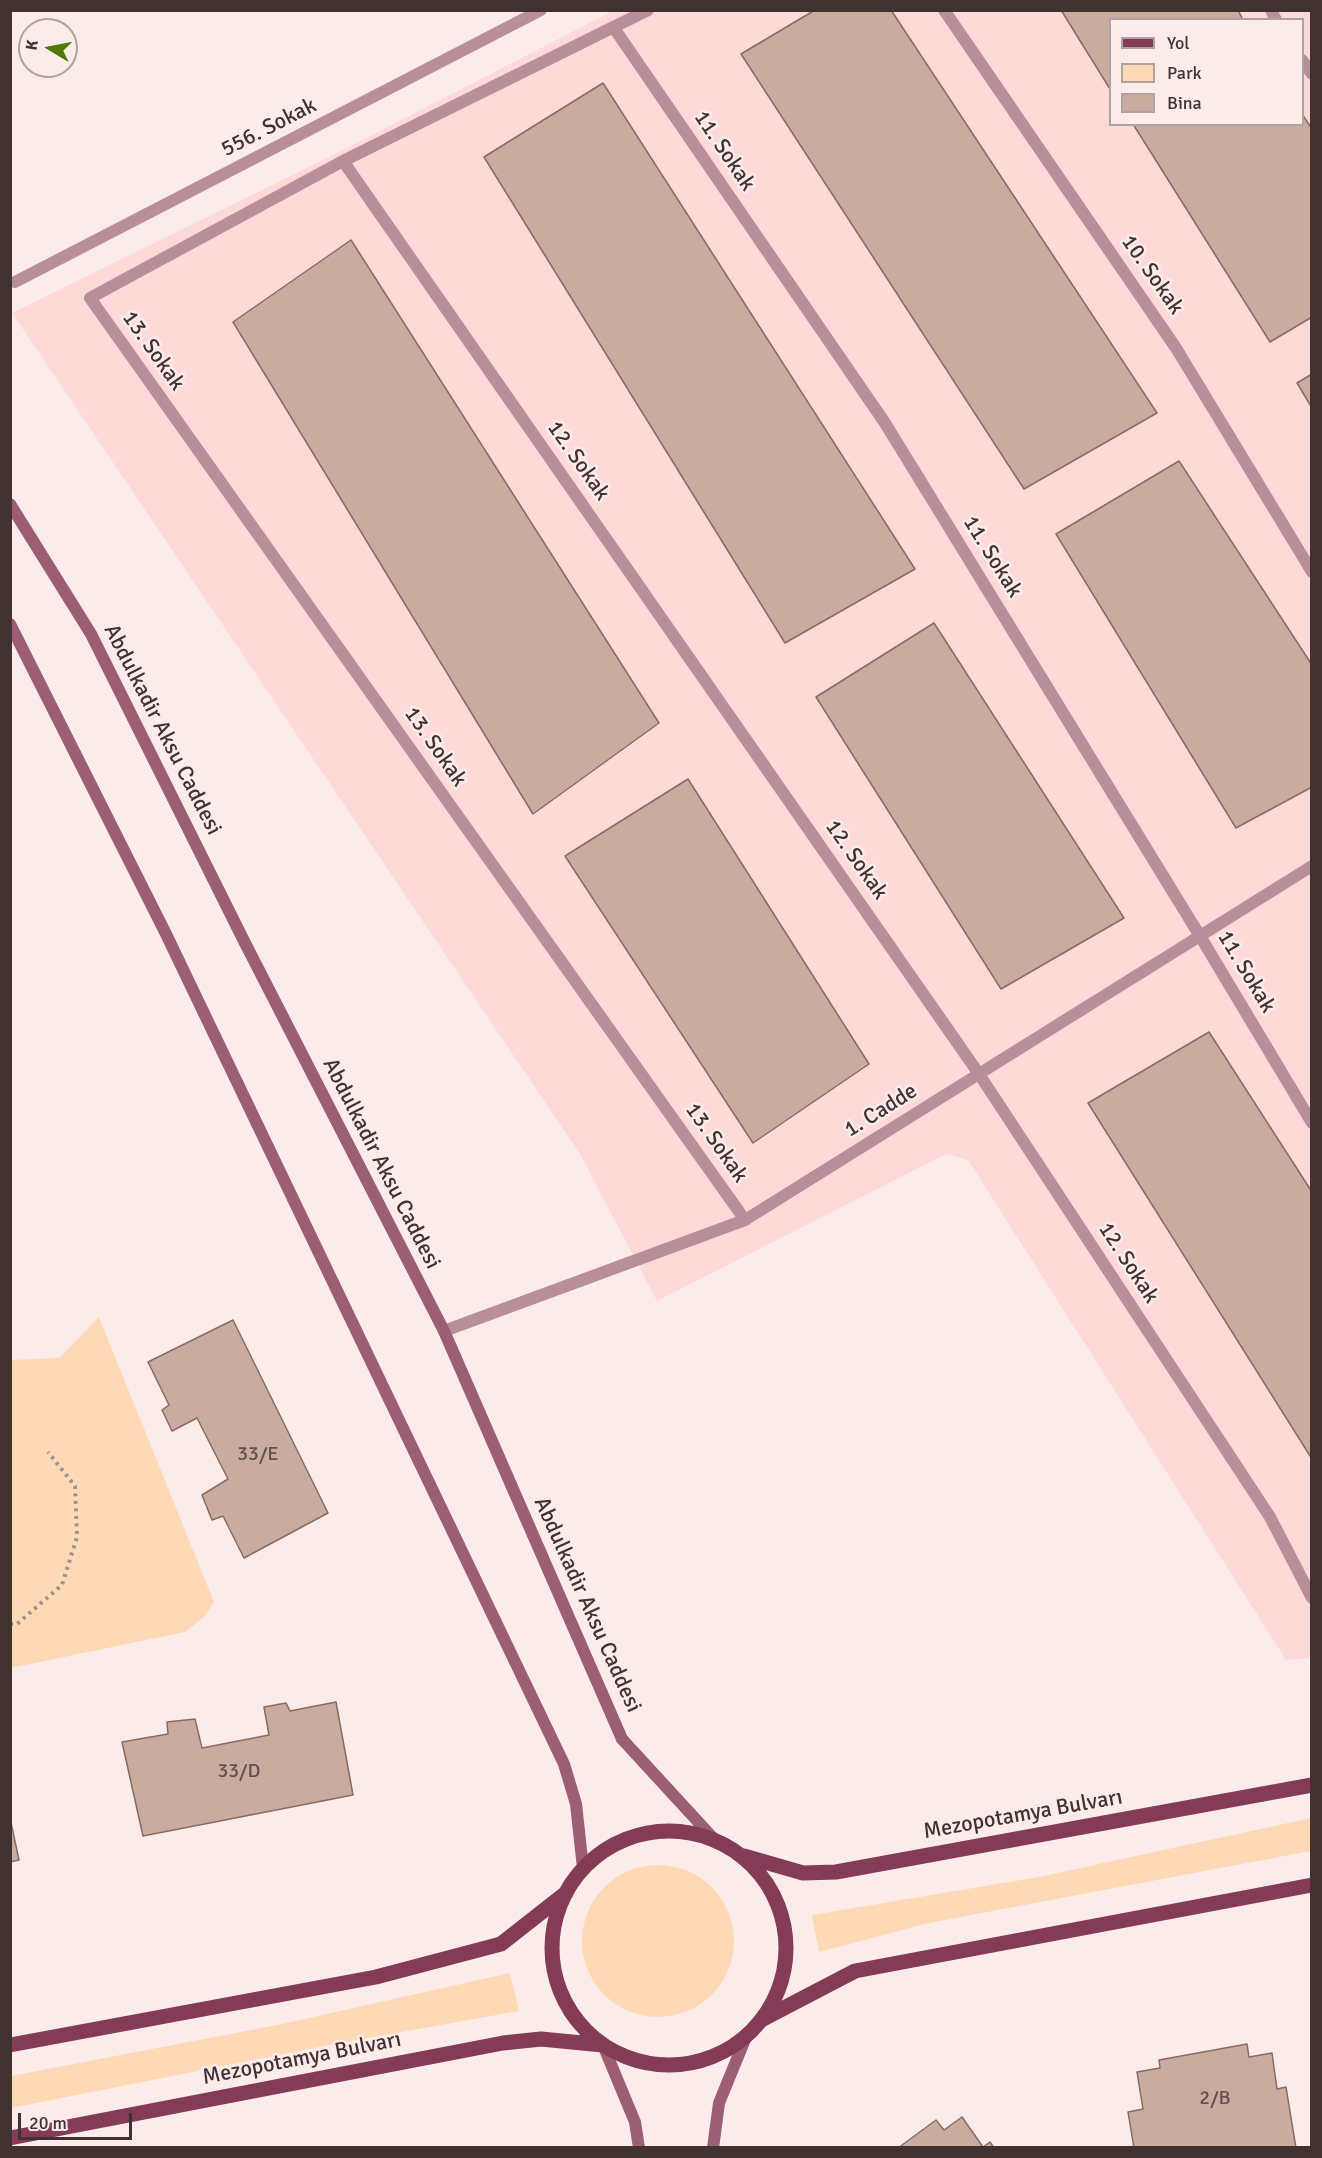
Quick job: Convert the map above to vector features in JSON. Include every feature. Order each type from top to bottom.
[{"type":"main road","name":"Abdulkadir Aksu Caddesi","points":[[10,504],[91,634],[244,941],[444,1331],[622,1739],[713,1838]]},
{"type":"main road","points":[[10,624],[171,945],[564,1764],[576,1804],[583,1868]]},
{"type":"main road","name":"Mezopotamya Bulvarı","points":[[744,1856],[803,1872],[836,1872],[1311,1785]]},
{"type":"main road","points":[[658,1831],[686,1831],[713,1838],[744,1856],[768,1883],[783,1916],[787,1952],[780,1987],[763,2019],[746,2037],[720,2054],[691,2064],[660,2065],[630,2059],[603,2045],[578,2022],[561,1993],[553,1959],[554,1925],[566,1893],[583,1868],[605,1850],[630,1837],[658,1831]]},
{"type":"main road","points":[[763,2019],[855,1971],[1311,1885]]},
{"type":"main road","points":[[10,2044],[376,1977],[501,1944],[566,1893]]},
{"type":"main road","points":[[713,2148],[719,2103],[746,2037]]},
{"type":"main road","name":"Mezopotamya Bulvarı","points":[[10,2138],[502,2043],[541,2039],[603,2045]]},
{"type":"main road","points":[[603,2045],[634,2122],[639,2148]]},
{"type":"street","name":"556. Sokak","points":[[12,284],[541,10]]},
{"type":"street","points":[[343,161],[648,10]]},
{"type":"street","name":"10. Sokak","points":[[944,10],[1176,348],[1311,572]]},
{"type":"street","name":"11. Sokak","points":[[614,28],[885,423],[1200,936],[1311,1123]]},
{"type":"street","name":"13. Sokak","points":[[343,161],[90,298],[745,1220]]},
{"type":"street","name":"12. Sokak","points":[[343,161],[980,1074],[1270,1517],[1311,1598]]},
{"type":"street","name":"1. Cadde","points":[[444,1331],[745,1220],[1311,866]]},
{"type":"path","points":[[10,1624],[17,1624],[62,1586],[77,1537],[75,1486],[48,1452]]},
{"type":"shaded area","points":[[613,11],[1311,11],[1311,1658],[1286,1660],[968,1160],[946,1154],[657,1301],[580,1154],[12,313],[333,155]]},
{"type":"green space","points":[[99,1317],[214,1602],[204,1617],[185,1632],[11,1668],[11,1360],[59,1358]]},
{"type":"green space","points":[[1311,1818],[1311,1851],[929,1923],[819,1952],[812,1915],[1039,1877]]},
{"type":"green space","points":[[658,1865],[673,1866],[687,1871],[712,1887],[728,1912],[733,1926],[733,1956],[728,1970],[712,1995],[687,2011],[673,2016],[658,2017],[643,2016],[629,2011],[604,1995],[588,1970],[583,1956],[582,1941],[583,1926],[588,1912],[604,1887],[629,1871],[643,1866]]},
{"type":"green space","points":[[510,1973],[519,2011],[335,2044],[11,2108],[11,2076],[282,2024]]},
{"type":"building","points":[[815,10],[891,10],[1157,413],[1024,489],[741,54]]},
{"type":"building","points":[[1061,10],[1238,10],[1242,18],[1109,18],[1109,87]]},
{"type":"building","points":[[603,83],[915,569],[785,643],[484,157]]},
{"type":"building","points":[[1304,117],[1312,129],[1312,317],[1270,342],[1134,126],[1304,126]]},
{"type":"building","points":[[351,240],[659,723],[533,814],[233,322]]},
{"type":"building","points":[[1312,374],[1312,408],[1297,383]]},
{"type":"building","points":[[1179,461],[1312,665],[1312,787],[1236,828],[1056,534]]},
{"type":"building","points":[[934,623],[1124,918],[1001,989],[816,697]]},
{"type":"building","points":[[688,779],[869,1064],[753,1143],[565,856]]},
{"type":"building","points":[[1209,1032],[1312,1192],[1312,1459],[1088,1103]]},
{"type":"building","points":[[233,1320],[328,1513],[244,1558],[223,1516],[212,1520],[202,1495],[228,1479],[197,1418],[172,1431],[162,1410],[169,1405],[148,1362]]},
{"type":"building","points":[[336,1702],[353,1795],[143,1836],[122,1742],[168,1734],[167,1722],[195,1719],[202,1748],[269,1735],[264,1707],[286,1703],[290,1711]]},
{"type":"building","points":[[10,1818],[19,1860],[10,1862]]},
{"type":"building","points":[[1247,2044],[1249,2057],[1272,2053],[1277,2089],[1286,2087],[1296,2148],[1134,2148],[1128,2112],[1143,2109],[1137,2072],[1160,2068],[1159,2060]]},
{"type":"building","points":[[962,2117],[983,2147],[990,2142],[994,2148],[898,2148],[936,2120],[944,2130]]}]
